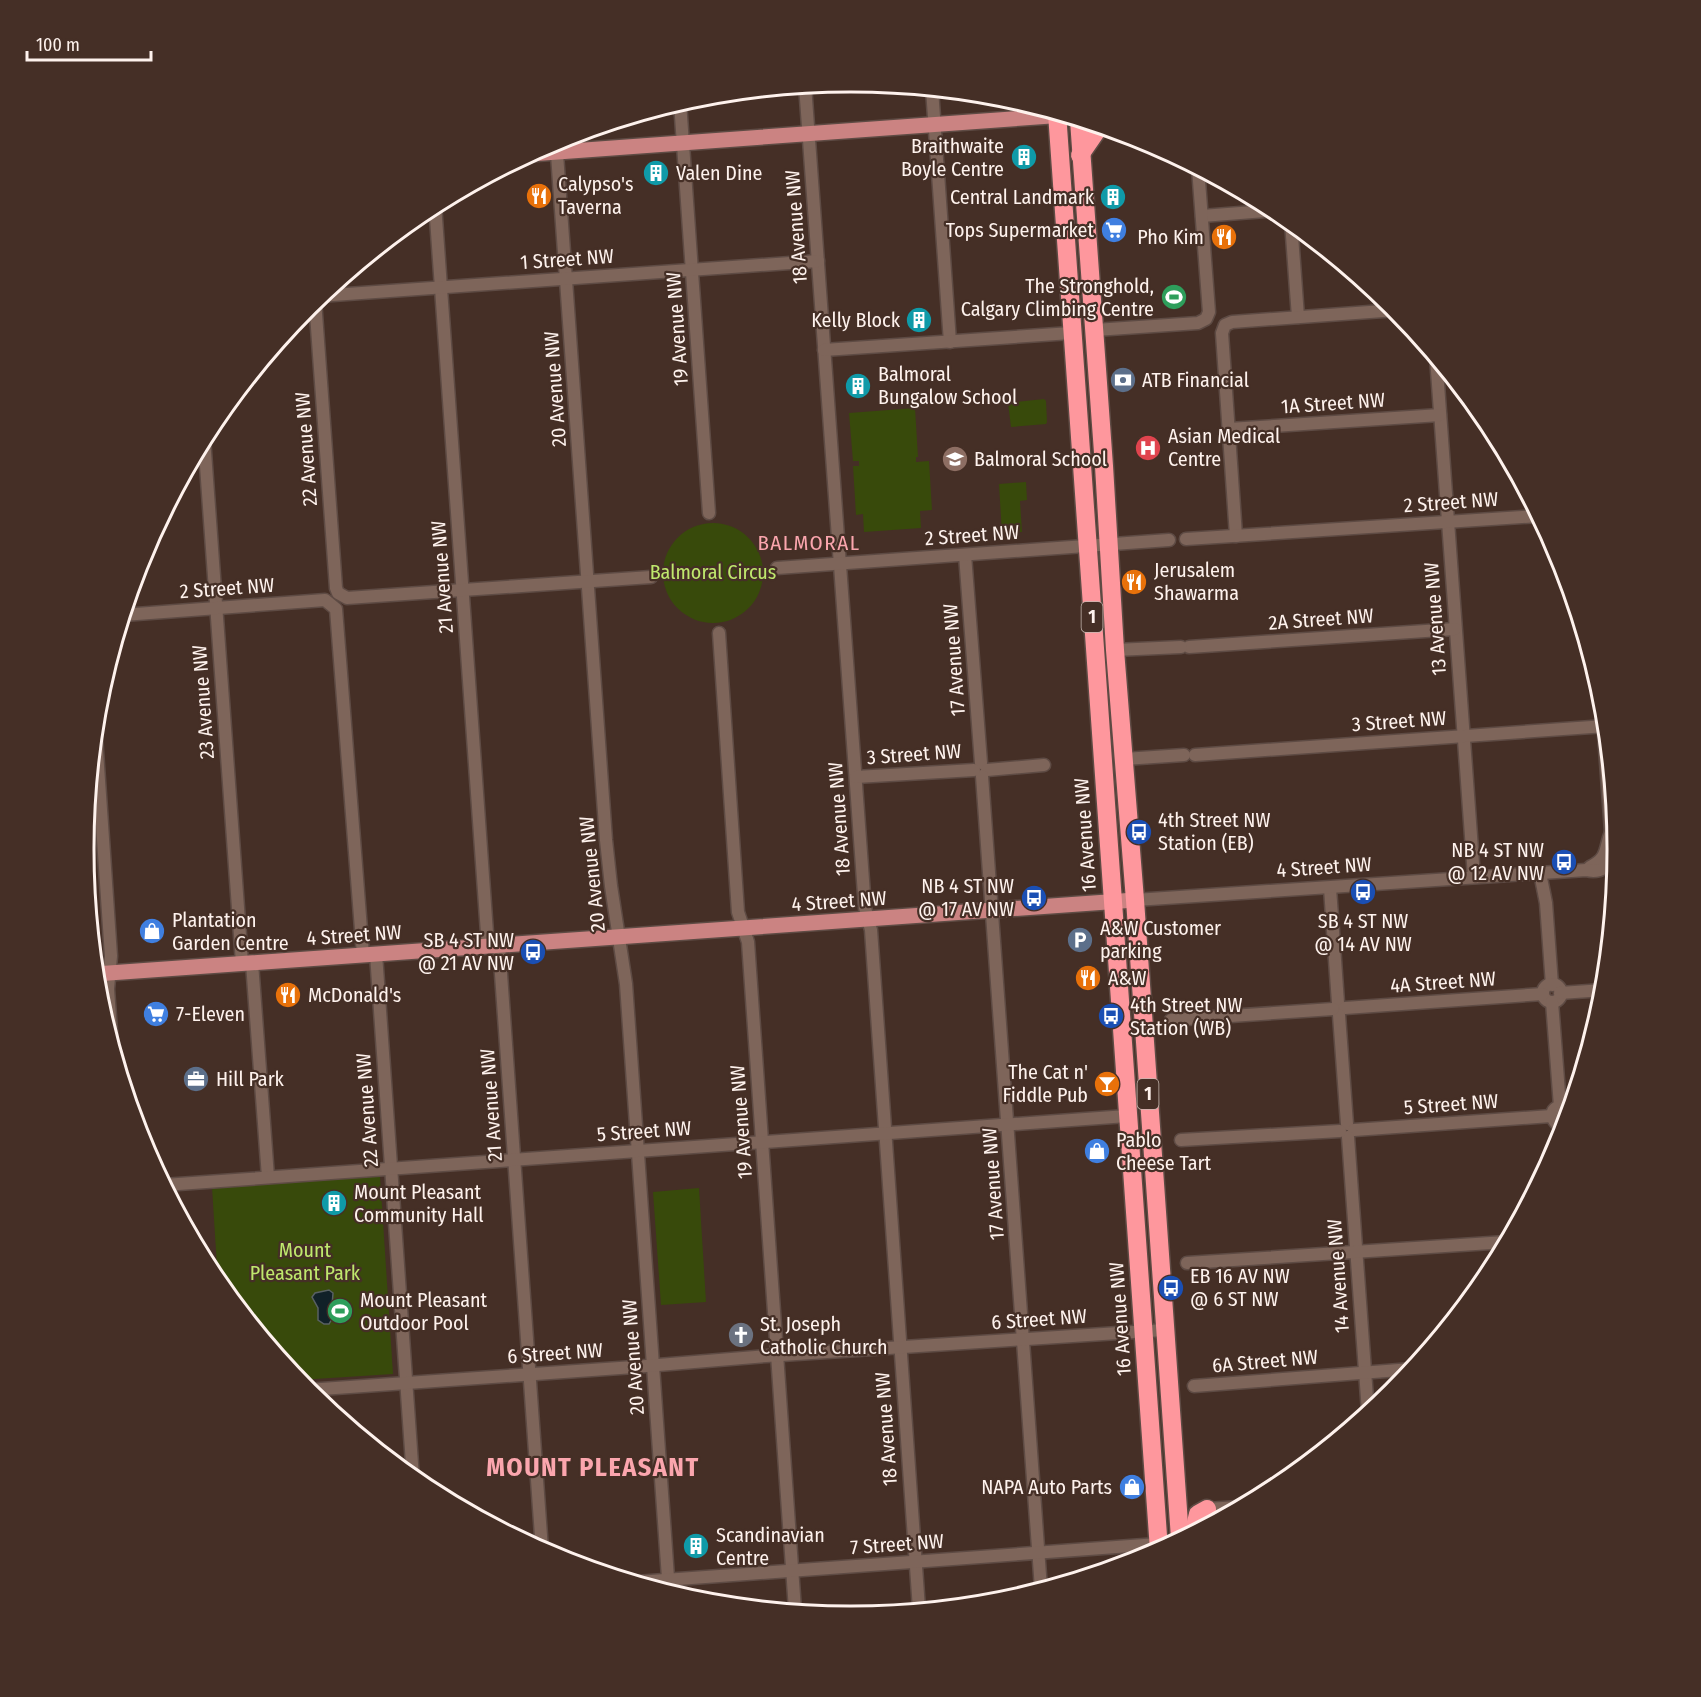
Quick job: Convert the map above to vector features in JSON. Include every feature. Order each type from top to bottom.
[{"type":"highway","name":"16 Avenue NW","points":[[1060,121],[1071,333],[1158,1539]]},
{"type":"highway","name":"1","points":[[1078,127],[1095,330],[1115,650],[1179,1530]]},
{"type":"highway","points":[[1080,155],[1095,133]]},
{"type":"highway","points":[[1196,1521],[1198,1514],[1207,1509]]},
{"type":"main road","points":[[570,146],[683,143],[1043,116]]},
{"type":"main road","name":"4 Street NW","points":[[104,974],[1135,900]]},
{"type":"street","name":"18 Avenue NW","points":[[806,93],[865,908],[871,930],[919,1602]]},
{"type":"street","points":[[933,96],[950,342]]},
{"type":"street","name":"19 Avenue NW","points":[[681,111],[710,513]]},
{"type":"street","name":"20 Avenue NW","points":[[556,151],[606,840],[626,984],[669,1583]]},
{"type":"street","points":[[1095,330],[1198,323],[1206,319],[1209,312],[1199,177]]},
{"type":"street","points":[[1202,216],[1259,211]]},
{"type":"street","name":"21 Avenue NW","points":[[436,215],[462,591],[515,1160],[541,1539]]},
{"type":"street","points":[[1292,234],[1298,317]]},
{"type":"street","name":"1 Street NW","points":[[334,295],[818,261]]},
{"type":"street","points":[[1236,536],[1222,333],[1225,325],[1232,322],[1384,311]]},
{"type":"street","name":"22 Avenue NW","points":[[316,312],[337,612],[391,1169],[412,1465]]},
{"type":"street","points":[[824,350],[1071,333]]},
{"type":"street","name":"13 Avenue NW","points":[[1437,370],[1474,878]]},
{"type":"street","name":"1A Street NW","points":[[1229,429],[1440,415]]},
{"type":"street","name":"23 Avenue NW","points":[[205,454],[216,608],[268,1177]]},
{"type":"street","name":"2 Street NW","points":[[1186,539],[1530,517]]},
{"type":"street","name":"2 Street NW","points":[[777,568],[1168,540]]},
{"type":"street","name":"17 Avenue NW","points":[[965,555],[1041,1581]]},
{"type":"street","name":"2 Street NW","points":[[131,614],[651,577]]},
{"type":"street","name":"2A Street NW","points":[[1115,650],[1455,629]]},
{"type":"street","name":"19 Avenue NW","points":[[718,633],[738,912],[748,942],[794,1603]]},
{"type":"street","name":"3 Street NW","points":[[1124,759],[1597,726]]},
{"type":"street","name":"3 Street NW","points":[[856,777],[1044,765]]},
{"type":"street","points":[[98,768],[111,956],[104,970]]},
{"type":"street","name":"4 Street NW","points":[[1135,900],[1544,872],[1586,870],[1598,872],[1607,867]]},
{"type":"street","points":[[1544,872],[1560,1111]]},
{"type":"street","name":"14 Avenue NW","points":[[1330,888],[1367,1402]]},
{"type":"street","points":[[106,984],[109,999]]},
{"type":"street","name":"4A Street NW","points":[[1171,1020],[1594,991]]},
{"type":"street","name":"5 Street NW","points":[[1181,1140],[1347,1131],[1560,1111]]},
{"type":"street","name":"5 Street NW","points":[[173,1184],[1127,1116]]},
{"type":"street","points":[[1187,1263],[1496,1243]]},
{"type":"street","name":"6 Street NW","points":[[320,1389],[778,1355],[1164,1330]]},
{"type":"street","name":"6A Street NW","points":[[1194,1386],[1399,1370]]},
{"type":"street","points":[[1207,1509],[1221,1508]]},
{"type":"street","name":"7 Street NW","points":[[677,1585],[792,1571],[1140,1548]]},
{"type":"green space","points":[[1044,399],[1046,401],[1046,424],[1011,427],[1008,403]]},
{"type":"green space","points":[[915,408],[918,457],[916,457],[916,462],[929,461],[932,510],[920,511],[921,528],[864,532],[863,514],[856,515],[853,466],[859,466],[859,461],[853,461],[849,413]]},
{"type":"green space","points":[[1026,482],[1027,500],[1020,501],[1022,532],[1002,534],[999,484]]},
{"type":"green space","name":"Balmoral Circus","points":[[713,523],[741,531],[755,545],[763,573],[755,601],[741,615],[713,623],[685,615],[671,601],[663,573],[671,545],[685,531]]},
{"type":"green space","name":"Mount Pleasant Park","points":[[380,1176],[393,1374],[311,1379],[281,1348],[217,1262],[212,1187]]},
{"type":"green space","points":[[699,1188],[706,1302],[661,1305],[653,1192]]},
{"type":"water","points":[[329,1290],[333,1293],[332,1306],[343,1304],[348,1314],[341,1319],[333,1317],[329,1324],[324,1324],[318,1320],[318,1308],[312,1297],[315,1293]]},
{"type":"place","name":"Braithwaite Boyle Centre","points":[[1024,157]]},
{"type":"place","name":"Valen Dine","points":[[656,173]]},
{"type":"place","name":"Calypso's Taverna","points":[[539,196]]},
{"type":"place","name":"Central Landmark","points":[[1113,197]]},
{"type":"place","name":"Tops Supermarket","points":[[1114,230]]},
{"type":"place","name":"Pho Kim","points":[[1224,237]]},
{"type":"place","name":"The Stronghold, Calgary Climbing Centre","points":[[1174,297]]},
{"type":"place","name":"Kelly Block","points":[[919,320]]},
{"type":"place","name":"ATB Financial","points":[[1123,380]]},
{"type":"place","name":"Balmoral Bungalow School","points":[[858,386]]},
{"type":"place","name":"Asian Medical Centre","points":[[1148,448]]},
{"type":"place","name":"Balmoral School","points":[[955,459]]},
{"type":"place","name":"Jerusalem Shawarma","points":[[1134,582]]},
{"type":"place","name":"4th Street NW Station (EB)","points":[[1139,832]]},
{"type":"place","name":"NB 4 ST NW @ 12 AV NW","points":[[1564,862]]},
{"type":"place","name":"SB 4 ST NW @ 14 AV NW","points":[[1363,892]]},
{"type":"place","name":"NB 4 ST NW @ 17 AV NW","points":[[1034,898]]},
{"type":"place","name":"Plantation Garden Centre","points":[[152,931]]},
{"type":"place","name":"A&W Customer parking","points":[[1080,940]]},
{"type":"place","name":"SB 4 ST NW @ 21 AV NW","points":[[533,952]]},
{"type":"place","name":"A&W","points":[[1088,978]]},
{"type":"place","name":"McDonald's","points":[[288,995]]},
{"type":"place","name":"7-Eleven","points":[[156,1014]]},
{"type":"place","name":"4th Street NW Station (WB)","points":[[1111,1016]]},
{"type":"place","name":"Hill Park","points":[[196,1079]]},
{"type":"place","name":"The Cat n' Fiddle Pub","points":[[1107,1084]]},
{"type":"place","name":"Pablo Cheese Tart","points":[[1097,1151]]},
{"type":"place","name":"Mount Pleasant Community Hall","points":[[334,1203]]},
{"type":"place","name":"EB 16 AV NW @ 6 ST NW","points":[[1171,1288]]},
{"type":"place","name":"Mount Pleasant Outdoor Pool","points":[[340,1311]]},
{"type":"place","name":"St. Joseph Catholic Church","points":[[741,1335]]},
{"type":"place","name":"NAPA Auto Parts","points":[[1132,1487]]},
{"type":"place","name":"Scandinavian Centre","points":[[696,1546]]},
{"type":"district","name":"BALMORAL","points":[[809,543]]},
{"type":"district","name":"MOUNT PLEASANT","points":[[593,1467]]}]
